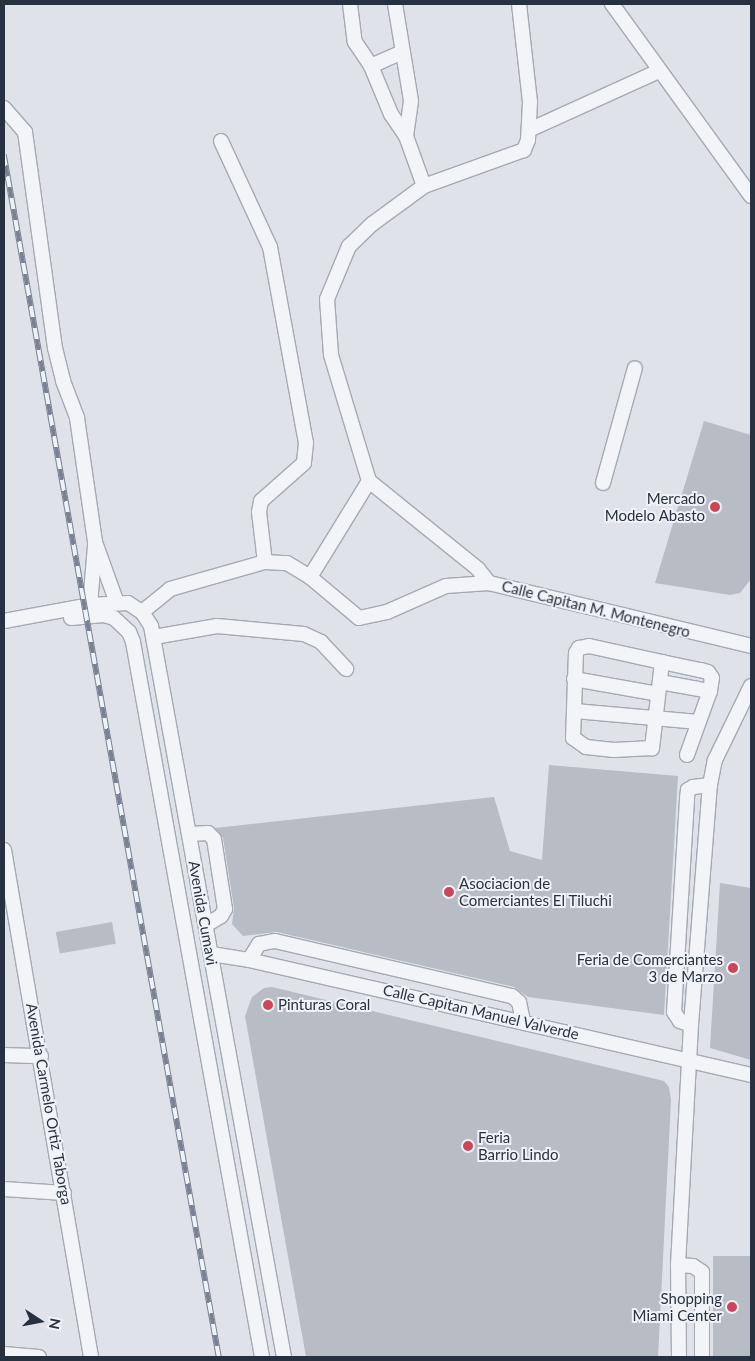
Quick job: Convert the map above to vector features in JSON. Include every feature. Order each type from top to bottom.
[{"type":"street","points":[[350,4],[355,42],[371,66],[391,114],[406,136],[424,186]]},
{"type":"street","points":[[395,4],[411,101],[406,136]]},
{"type":"street","points":[[310,577],[369,481],[330,355],[327,298],[349,246],[372,224],[424,186],[517,156],[524,150],[529,130],[530,102],[519,4]]},
{"type":"street","points":[[612,4],[751,196]]},
{"type":"street","points":[[371,66],[402,52]]},
{"type":"street","points":[[529,130],[659,71]]},
{"type":"street","points":[[4,108],[25,132],[55,348],[62,381],[77,418],[95,542],[117,603]]},
{"type":"street","points":[[222,141],[270,247],[306,443],[304,463],[261,501],[259,512],[264,562]]},
{"type":"street","points":[[602,483],[636,368]]},
{"type":"street","name":"Calle Capitan M. Montenegro","points":[[369,481],[478,569],[488,583],[751,646]]},
{"type":"street","points":[[90,605],[95,542]]},
{"type":"street","points":[[142,612],[170,590],[264,562],[287,563],[310,577],[349,612],[367,618],[446,586],[488,583]]},
{"type":"street","name":"Avenida Cumavi","points":[[4,623],[90,605],[117,603],[135,605],[142,612],[154,637],[284,1357]]},
{"type":"street","name":"Avenida Cumavi","points":[[4,623],[15,627],[104,615],[122,623],[133,642],[262,1357]]},
{"type":"street","points":[[154,637],[217,626],[304,634],[321,642],[346,669]]},
{"type":"street","points":[[662,662],[652,748],[614,750],[577,743],[572,729],[575,711],[574,679],[576,653],[583,646],[662,662],[708,672],[712,678],[710,691],[687,755]]},
{"type":"street","points":[[574,679],[710,691]]},
{"type":"street","points":[[679,1357],[678,1266],[691,1061],[691,1025],[710,785],[715,760],[751,686]]},
{"type":"street","points":[[575,711],[699,722]]},
{"type":"street","points":[[150,741],[172,737]]},
{"type":"street","points":[[691,1025],[680,1021],[674,1012],[687,798],[688,790],[693,787],[710,785]]},
{"type":"street","points":[[189,834],[208,833],[214,839],[225,909],[221,916],[206,925]]},
{"type":"street","name":"Avenida Carmelo Ortiz Taborga","points":[[4,850],[8,896],[41,1056],[91,1357]]},
{"type":"street","points":[[249,960],[258,944],[275,941],[512,996],[519,1002],[524,1021]]},
{"type":"street","name":"Calle Capitan Manuel Valverde","points":[[211,954],[249,960],[524,1021],[751,1075]]},
{"type":"street","points":[[4,1055],[41,1056]]},
{"type":"street","points":[[218,1111],[238,1106]]},
{"type":"street","points":[[4,1188],[64,1193]]},
{"type":"street","points":[[678,1266],[693,1266],[702,1272],[702,1357]]},
{"type":"street","points":[[4,1354],[39,1357]]},
{"type":"building","name":"Mercado Modelo Abasto","points":[[704,421],[751,435],[751,579],[740,593],[730,595],[655,583]]},
{"type":"building","name":"Asociacion de Comerciantes El Tiluchi","points":[[549,765],[678,776],[664,1015],[528,997],[514,987],[277,932],[243,936],[232,924],[234,908],[223,838],[215,828],[494,797],[510,851],[542,860]]},
{"type":"building","name":"Feria de Comerciantes 3 de Marzo","points":[[720,883],[751,888],[751,1060],[710,1048]]},
{"type":"building","points":[[112,922],[116,944],[60,954],[56,932]]},
{"type":"building","name":"Feria Barrio Lindo","points":[[272,987],[664,1081],[669,1087],[671,1100],[658,1357],[306,1357],[245,1016],[252,997],[264,988]]},
{"type":"building","name":"Shopping Miami Center","points":[[713,1256],[751,1256],[751,1357],[713,1357]]},
{"type":"railway","points":[[4,155],[219,1357]]},
{"type":"place","name":"Mercado Modelo Abasto","points":[[715,507]]},
{"type":"place","name":"Asociacion de Comerciantes El Tiluchi","points":[[449,892]]},
{"type":"place","name":"Feria de Comerciantes 3 de Marzo","points":[[733,968]]},
{"type":"place","name":"Pinturas Coral","points":[[268,1005]]},
{"type":"place","name":"Feria Barrio Lindo","points":[[468,1146]]},
{"type":"place","name":"Shopping Miami Center","points":[[732,1307]]}]
